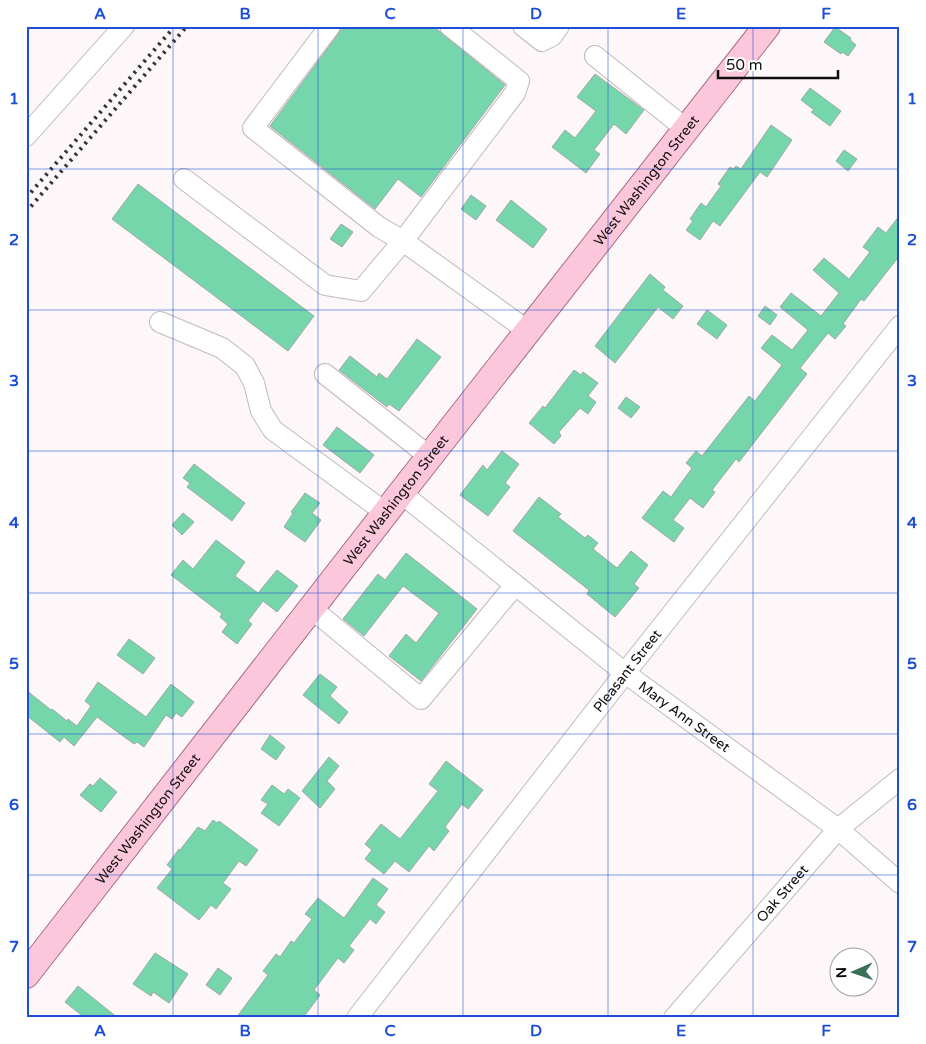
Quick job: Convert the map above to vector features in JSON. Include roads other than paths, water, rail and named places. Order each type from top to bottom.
[{"type":"main road","name":"West Washington Street","points":[[26,975],[767,26]]},
{"type":"street","points":[[26,136],[124,26]]},
{"type":"street","points":[[330,26],[253,128],[379,227],[404,241],[528,331]]},
{"type":"street","points":[[184,179],[325,285],[361,291],[404,241],[515,93],[519,81],[450,26]]},
{"type":"street","points":[[522,26],[542,41],[552,36],[559,26]]},
{"type":"street","points":[[595,56],[686,129]]},
{"type":"street","name":"Mary Ann Street","points":[[160,322],[222,348],[244,366],[254,383],[261,412],[274,430],[393,503],[516,585],[625,673],[838,829],[900,883]]},
{"type":"street","name":"Pleasant Street","points":[[357,1018],[625,673],[900,326]]},
{"type":"street","points":[[325,374],[430,456]]},
{"type":"street","points":[[312,608],[421,699],[516,585]]},
{"type":"street","name":"Oak Street","points":[[675,1017],[838,829],[900,779]]},
{"type":"railway","points":[[26,198],[175,26]]},
{"type":"railway","points":[[26,212],[187,26]]}]
